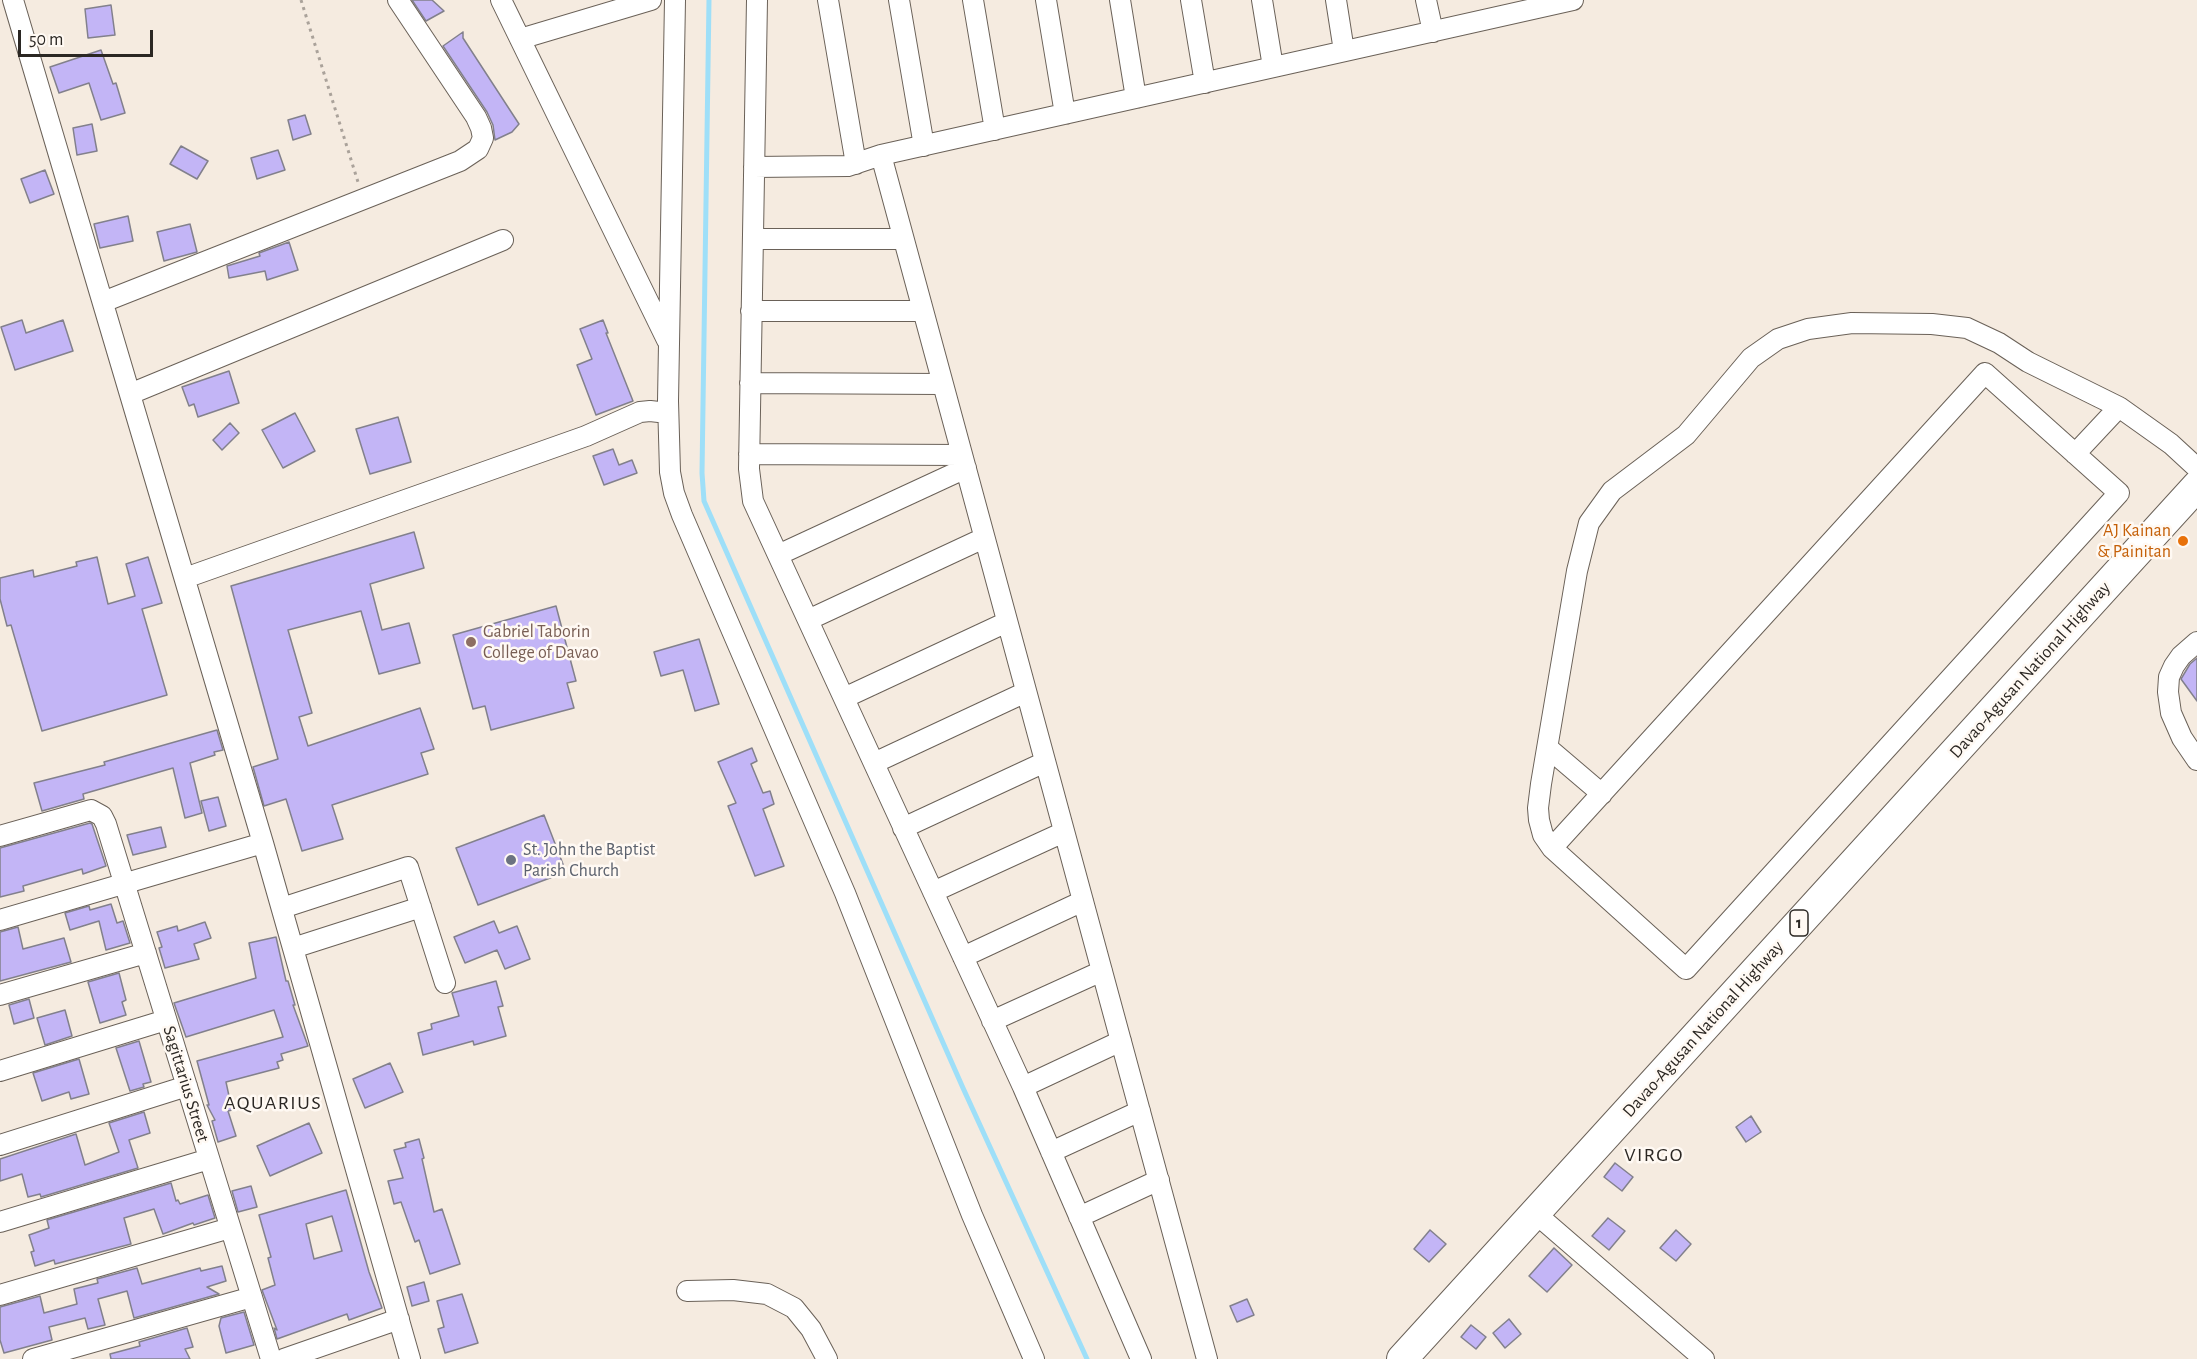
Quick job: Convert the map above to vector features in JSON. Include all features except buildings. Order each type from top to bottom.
[{"type":"highway","name":"Davao-Agusan National Highway","points":[[1402,1359],[2197,486]]},
{"type":"street","points":[[13,0],[263,843],[410,1359]]},
{"type":"street","points":[[103,302],[460,161],[478,149],[483,138],[476,117],[398,0]]},
{"type":"street","points":[[501,0],[669,345]]},
{"type":"street","points":[[520,39],[651,0]]},
{"type":"street","points":[[675,0],[668,413],[670,472],[674,493],[845,893],[972,1215],[1034,1359]]},
{"type":"street","points":[[757,0],[749,454],[749,480],[753,501],[1023,1087],[1141,1359]]},
{"type":"street","points":[[828,0],[856,164]]},
{"type":"street","points":[[899,0],[924,146]]},
{"type":"street","points":[[973,0],[995,130]]},
{"type":"street","points":[[1046,0],[1065,114]]},
{"type":"street","points":[[1120,0],[1136,98]]},
{"type":"street","points":[[1191,0],[1205,82]]},
{"type":"street","points":[[1262,0],[1273,67]]},
{"type":"street","points":[[1335,0],[1344,51]]},
{"type":"street","points":[[1426,0],[1433,32]]},
{"type":"street","points":[[754,167],[832,167],[856,164],[880,155],[1433,32],[1501,8],[1572,0]]},
{"type":"street","points":[[880,155],[1207,1359]]},
{"type":"street","points":[[753,238],[903,239]]},
{"type":"street","points":[[130,394],[503,240]]},
{"type":"street","points":[[752,311],[923,311]]},
{"type":"street","points":[[1552,848],[1985,373],[2119,493],[1686,969],[1552,848],[1543,835],[1538,808],[1577,571],[1589,523],[1612,491],[1686,435],[1751,358],[1778,339],[1808,329],[1852,323],[1932,324],[1967,328],[1999,343],[2028,362],[2119,407],[2170,444],[2197,468]]},
{"type":"street","points":[[750,383],[942,384]]},
{"type":"street","points":[[2075,454],[2119,407]]},
{"type":"street","points":[[185,578],[586,436],[633,415],[650,411],[668,413]]},
{"type":"street","points":[[749,454],[964,462]]},
{"type":"street","points":[[778,555],[964,462]]},
{"type":"street","points":[[808,620],[984,538]]},
{"type":"street","points":[[844,698],[1007,622]]},
{"type":"street","points":[[2197,642],[2181,656],[2174,666],[2169,677],[2168,692],[2171,713],[2182,738],[2197,760]]},
{"type":"street","points":[[874,763],[1026,693]]},
{"type":"street","points":[[1548,748],[1602,794]]},
{"type":"street","points":[[903,828],[1045,762]]},
{"type":"street","name":"Sagittarius Street","points":[[0,836],[91,810],[102,816],[271,1359]]},
{"type":"street","points":[[933,892],[1064,831]]},
{"type":"street","points":[[0,920],[263,843]]},
{"type":"street","points":[[282,909],[408,867],[445,983]]},
{"type":"street","points":[[963,957],[1083,901]]},
{"type":"street","points":[[293,948],[421,907]]},
{"type":"street","points":[[0,995],[146,953]]},
{"type":"street","points":[[992,1021],[1102,970]]},
{"type":"street","points":[[0,1071],[166,1020]]},
{"type":"street","points":[[1023,1087],[1121,1041]]},
{"type":"street","points":[[0,1145],[187,1086]]},
{"type":"street","points":[[1051,1152],[1140,1111]]},
{"type":"street","points":[[0,1221],[209,1159]]},
{"type":"street","points":[[1079,1217],[1159,1180]]},
{"type":"street","points":[[1535,1213],[1704,1359]]},
{"type":"street","points":[[0,1295],[230,1228]]},
{"type":"street","points":[[687,1291],[733,1290],[767,1294],[794,1308],[811,1329],[827,1359]]},
{"type":"street","points":[[34,1359],[252,1297]]},
{"type":"street","points":[[284,1359],[399,1319]]},
{"type":"path","points":[[301,0],[363,199]]},
{"type":"waterway","points":[[709,0],[702,473],[704,501],[963,1088],[1087,1359]]},
{"type":"place","name":"AJ Kainan & Painitan","points":[[2183,541]]},
{"type":"place","name":"Gabriel Taborin College of Davao","points":[[471,642]]},
{"type":"place","name":"St. John the Baptist Parish Church","points":[[511,860]]},
{"type":"district","name":"AQUARIUS","points":[[273,1103]]},
{"type":"district","name":"VIRGO","points":[[1654,1155]]}]
